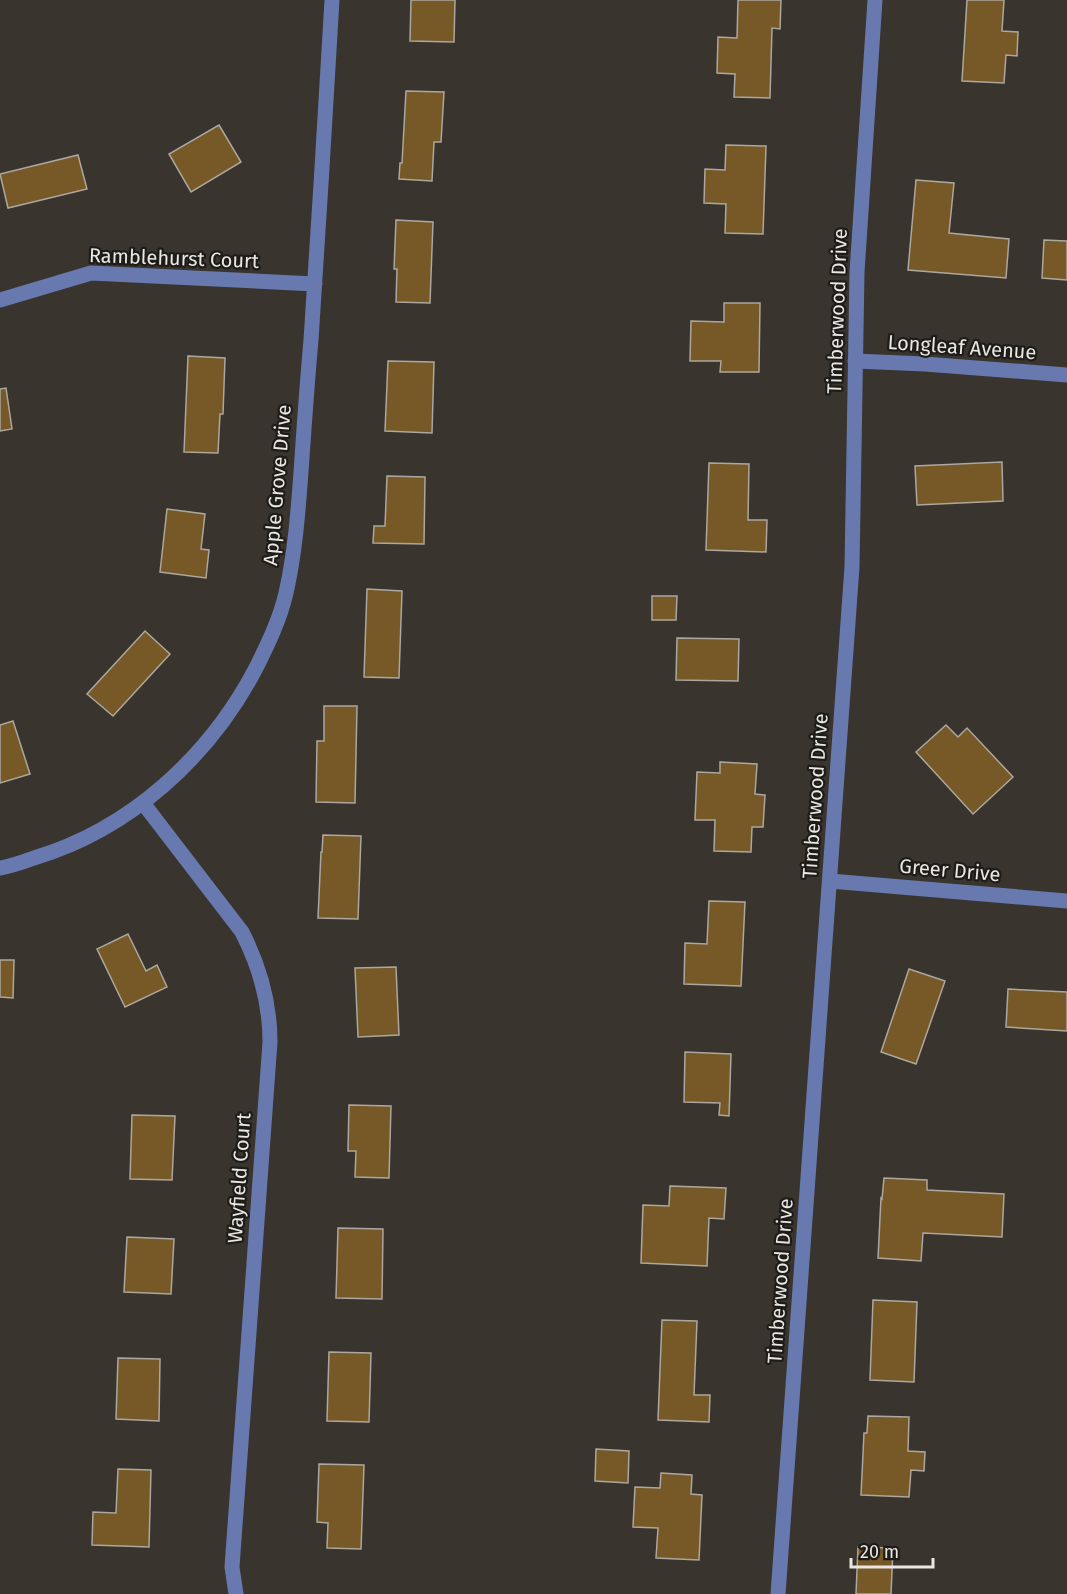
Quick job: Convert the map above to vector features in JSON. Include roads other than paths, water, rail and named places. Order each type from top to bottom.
[{"type":"street","name":"Apple Grove Drive","points":[[0,868],[51,853],[117,821],[143,803],[179,772],[228,716],[246,687],[275,625],[285,595],[296,545],[332,0]]},
{"type":"street","name":"Timberwood Drive","points":[[778,1594],[852,567],[857,272],[874,0]]},
{"type":"street","name":"Ramblehurst Court","points":[[0,300],[91,273],[315,284]]},
{"type":"street","name":"Longleaf Avenue","points":[[855,362],[925,364],[1067,375]]},
{"type":"street","name":"Wayfield Court","points":[[143,803],[242,932],[264,988],[270,1024],[232,1567],[236,1594]]},
{"type":"street","name":"Greer Drive","points":[[830,881],[1067,901]]}]
